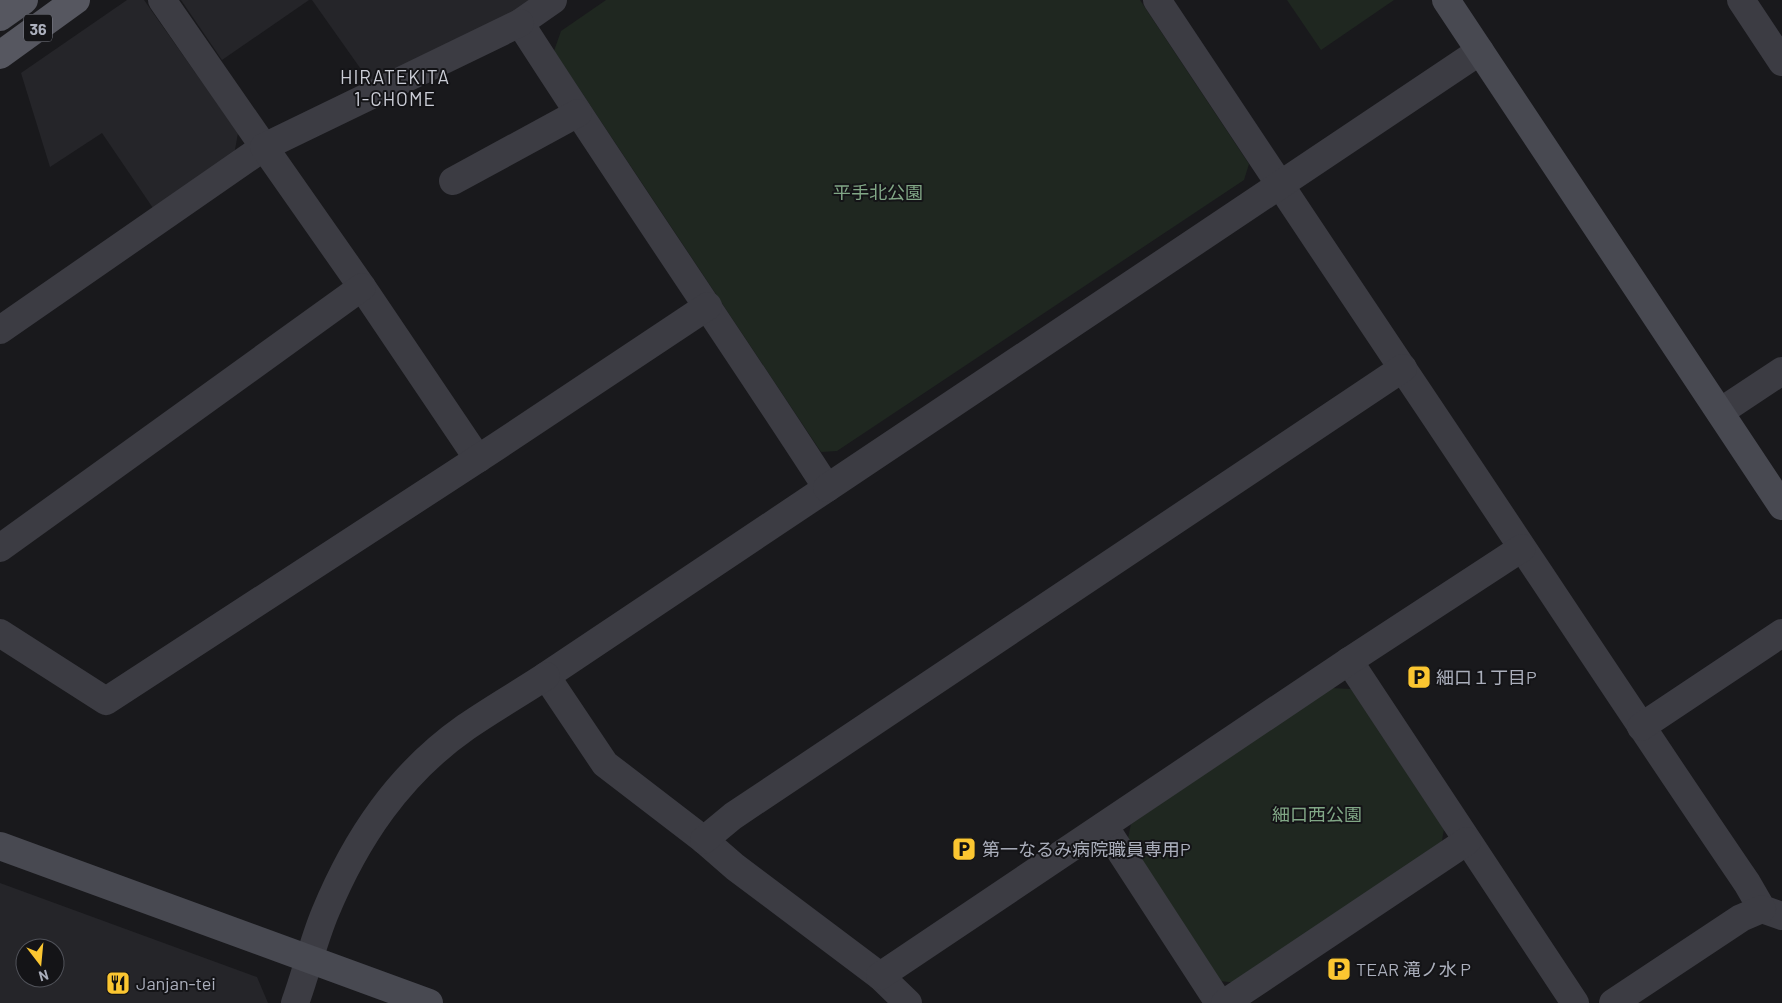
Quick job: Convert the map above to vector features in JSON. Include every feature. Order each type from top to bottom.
[{"type":"main road","name":"36","points":[[0,16],[24,0]]},
{"type":"main road","name":"36","points":[[0,55],[76,0]]},
{"type":"street","points":[[162,0],[362,287],[478,459]]},
{"type":"street","points":[[0,330],[264,147],[520,23],[553,0]]},
{"type":"street","points":[[1157,0],[1640,727],[1747,883],[1772,912],[1741,918],[1613,1003]]},
{"type":"street","points":[[1446,0],[1782,506]]},
{"type":"street","points":[[1741,0],[1782,62]]},
{"type":"street","points":[[520,23],[827,488]]},
{"type":"street","points":[[295,1003],[325,912],[354,849],[390,797],[428,758],[465,728],[546,676],[1480,51]]},
{"type":"street","points":[[453,181],[578,113]]},
{"type":"street","points":[[0,548],[362,287]]},
{"type":"street","points":[[0,633],[106,701],[478,459],[708,306]]},
{"type":"street","points":[[704,840],[732,816],[1403,368]]},
{"type":"street","points":[[1720,412],[1782,371]]},
{"type":"street","points":[[880,976],[1349,661],[1522,548]]},
{"type":"street","points":[[1640,727],[1782,633]]},
{"type":"street","points":[[1349,661],[1466,841],[1575,1003]]},
{"type":"street","points":[[546,676],[605,764],[704,840],[735,867],[880,976],[908,1003]]},
{"type":"street","points":[[1104,826],[1219,1003]]},
{"type":"street","points":[[1225,1003],[1466,841]]},
{"type":"street","points":[[0,846],[429,1003]]},
{"type":"shaded area","points":[[127,0],[144,0],[238,133],[234,155],[155,211],[102,133],[50,167],[21,73]]},
{"type":"shaded area","points":[[181,0],[309,0],[222,60]]},
{"type":"shaded area","points":[[312,0],[533,0],[514,14],[370,82]]},
{"type":"shaded area","points":[[0,883],[257,977],[268,1003],[0,1003]]},
{"type":"green space","name":"平手北公園","points":[[606,0],[1140,0],[1249,164],[1244,180],[837,451],[821,452],[554,51],[561,31]]},
{"type":"green space","points":[[1287,0],[1394,0],[1321,50]]},
{"type":"green space","name":"細口西公園","points":[[1331,688],[1351,689],[1444,829],[1441,846],[1239,983],[1219,981],[1127,843],[1131,824]]},
{"type":"place","name":"細口１丁目P","points":[[1419,677]]},
{"type":"place","name":"第一なるみ病院職員専用P","points":[[964,849]]},
{"type":"place","name":"TEAR 滝ノ水 P","points":[[1339,969]]},
{"type":"place","name":"Janjan-tei","points":[[118,983]]},
{"type":"district","name":"HIRATEKITA 1-CHOME","points":[[395,87]]}]
